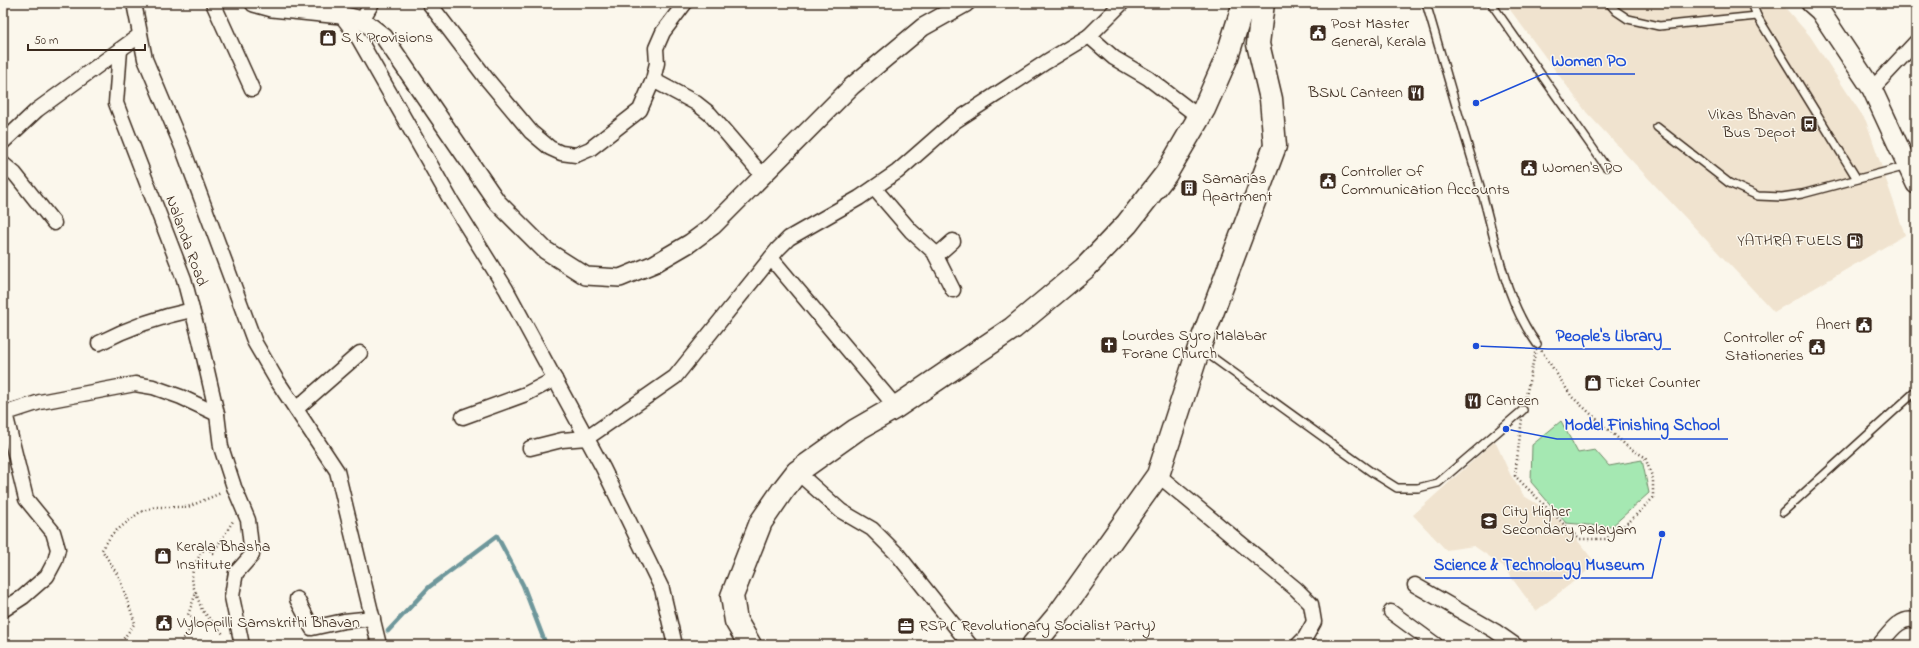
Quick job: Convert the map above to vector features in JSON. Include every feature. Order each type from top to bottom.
[{"type":"main road","points":[[750,645],[736,621],[732,596],[761,522],[783,490],[798,472],[856,430],[896,407],[1013,328],[1084,268],[1128,224],[1166,174],[1199,117],[1227,56],[1244,3]]},
{"type":"main road","points":[[1033,645],[1059,614],[1158,475],[1199,348],[1275,146],[1271,99],[1258,44],[1263,3]]},
{"type":"main road","points":[[1810,3],[1820,11],[1872,89],[1916,184]]},
{"type":"street","points":[[134,3],[145,59],[183,150],[255,342],[296,409],[337,471],[379,645]]},
{"type":"street","points":[[213,3],[252,89]]},
{"type":"street","points":[[254,3],[341,15],[362,20],[384,37],[497,202],[545,250],[586,276],[620,278],[654,264],[690,243],[713,226],[852,86],[923,27],[966,3]]},
{"type":"street","points":[[362,20],[372,3]]},
{"type":"street","points":[[429,3],[486,78],[531,132],[550,148],[561,153],[576,155],[590,149],[640,110],[653,80],[657,63],[656,48],[663,32],[685,3]]},
{"type":"street","points":[[530,448],[562,440],[587,438],[675,377],[771,258],[789,238],[874,188],[897,172],[954,122],[1089,36],[1122,3]]},
{"type":"street","points":[[341,15],[359,38],[450,198],[506,289],[587,438],[662,588],[674,645]]},
{"type":"street","points":[[3,142],[37,110],[140,36]]},
{"type":"street","points":[[1089,36],[1114,58],[1148,78],[1199,117]]},
{"type":"street","points":[[1872,89],[1916,42]]},
{"type":"street","name":"Nalanda Road","points":[[120,50],[116,103],[184,279],[217,414],[221,447],[234,487],[248,520],[252,556],[236,573],[232,597],[242,645]]},
{"type":"street","points":[[653,80],[696,103],[710,114],[763,176]]},
{"type":"street","points":[[3,164],[15,174],[54,222]]},
{"type":"street","points":[[874,188],[911,231],[936,256],[953,290]]},
{"type":"street","points":[[936,256],[953,241]]},
{"type":"street","points":[[771,258],[896,407]]},
{"type":"street","points":[[99,343],[129,328],[169,314],[192,310]]},
{"type":"street","points":[[296,409],[360,353]]},
{"type":"street","points":[[462,416],[526,394],[555,379]]},
{"type":"street","points":[[3,610],[23,597],[47,576],[55,561],[58,548],[52,532],[26,499],[4,414],[40,402],[135,384],[153,387],[181,397],[217,414]]},
{"type":"street","points":[[798,472],[842,511],[872,529],[898,555],[970,645]]},
{"type":"street","points":[[1158,475],[1296,589],[1311,604],[1314,622],[1305,643]]},
{"type":"street","points":[[1415,585],[1495,631],[1515,645]]},
{"type":"street","points":[[297,599],[312,628],[344,620],[373,618]]},
{"type":"street","points":[[1391,612],[1436,645]]},
{"type":"street","points":[[1879,645],[1898,625],[1911,619],[1916,621]]},
{"type":"lane","points":[[1426,3],[1475,171],[1505,282],[1523,324],[1537,344]]},
{"type":"lane","points":[[1491,3],[1606,167]]},
{"type":"lane","points":[[1609,3],[1616,11],[1628,18],[1659,26],[1757,16]]},
{"type":"lane","points":[[1752,3],[1757,16],[1857,179]]},
{"type":"lane","points":[[1657,127],[1729,183],[1758,196],[1782,197],[1907,166]]},
{"type":"lane","points":[[1199,348],[1370,472],[1397,488],[1418,488],[1438,482],[1523,410]]},
{"type":"lane","points":[[1783,512],[1916,391]]},
{"type":"path","points":[[1537,344],[1572,397],[1629,448],[1645,457],[1653,479],[1653,498],[1630,521],[1606,539],[1579,539],[1515,476],[1523,410],[1537,344]]},
{"type":"path","points":[[119,645],[135,622],[119,577],[102,550],[112,534],[140,512],[155,507],[188,507],[234,487]]},
{"type":"path","points":[[225,639],[222,632],[202,610],[192,583],[194,564],[206,546],[213,553],[237,514]]},
{"type":"path","points":[[179,645],[196,620],[188,615],[196,593]]},
{"type":"shaded area","points":[[1505,3],[1781,3],[1810,36],[1866,121],[1905,235],[1774,312],[1587,113]]},
{"type":"shaded area","name":"City Higher Secondary Palayam","points":[[1495,441],[1510,474],[1524,496],[1544,508],[1567,527],[1596,564],[1536,611],[1503,566],[1474,546],[1446,550],[1413,515]]},
{"type":"green space","points":[[1561,421],[1578,453],[1595,450],[1609,466],[1642,460],[1649,493],[1611,527],[1566,523],[1531,482],[1532,445]]},
{"type":"waterway","points":[[388,631],[429,587],[497,536],[523,585],[546,645]]},
{"type":"place","name":"Post Master General, Kerala","points":[[1318,33]]},
{"type":"place","name":"S K Provisions","points":[[328,38]]},
{"type":"place","name":"BSNL Canteen","points":[[1416,93]]},
{"type":"place","name":"Women PO","points":[[1476,103]]},
{"type":"place","name":"Vikas Bhavan Bus Depot","points":[[1809,124]]},
{"type":"place","name":"Women's PO","points":[[1529,168]]},
{"type":"place","name":"Controller Of Communication Accounts","points":[[1328,181]]},
{"type":"place","name":"Samarias Apartment","points":[[1189,188]]},
{"type":"place","name":"YATHRA FUELS","points":[[1855,241]]},
{"type":"place","name":"Anert","points":[[1864,325]]},
{"type":"place","name":"Lourdes Syro Malabar Forane Church","points":[[1109,345]]},
{"type":"place","name":"People's Library","points":[[1476,346]]},
{"type":"place","name":"Controller of Stationeries","points":[[1817,347]]},
{"type":"place","name":"Ticket Counter","points":[[1593,383]]},
{"type":"place","name":"Canteen","points":[[1473,401]]},
{"type":"place","name":"Model Finishing School","points":[[1506,429]]},
{"type":"place","name":"City Higher Secondary Palayam","points":[[1489,521]]},
{"type":"place","name":"Science & Technology Museum","points":[[1662,534]]},
{"type":"place","name":"Kerala Bhasha Institute","points":[[163,556]]},
{"type":"place","name":"Vyloppilli Samskrithi Bhavan","points":[[164,623]]},
{"type":"place","name":"RSP ( Revolutionary Socialist Party)","points":[[906,626]]}]
